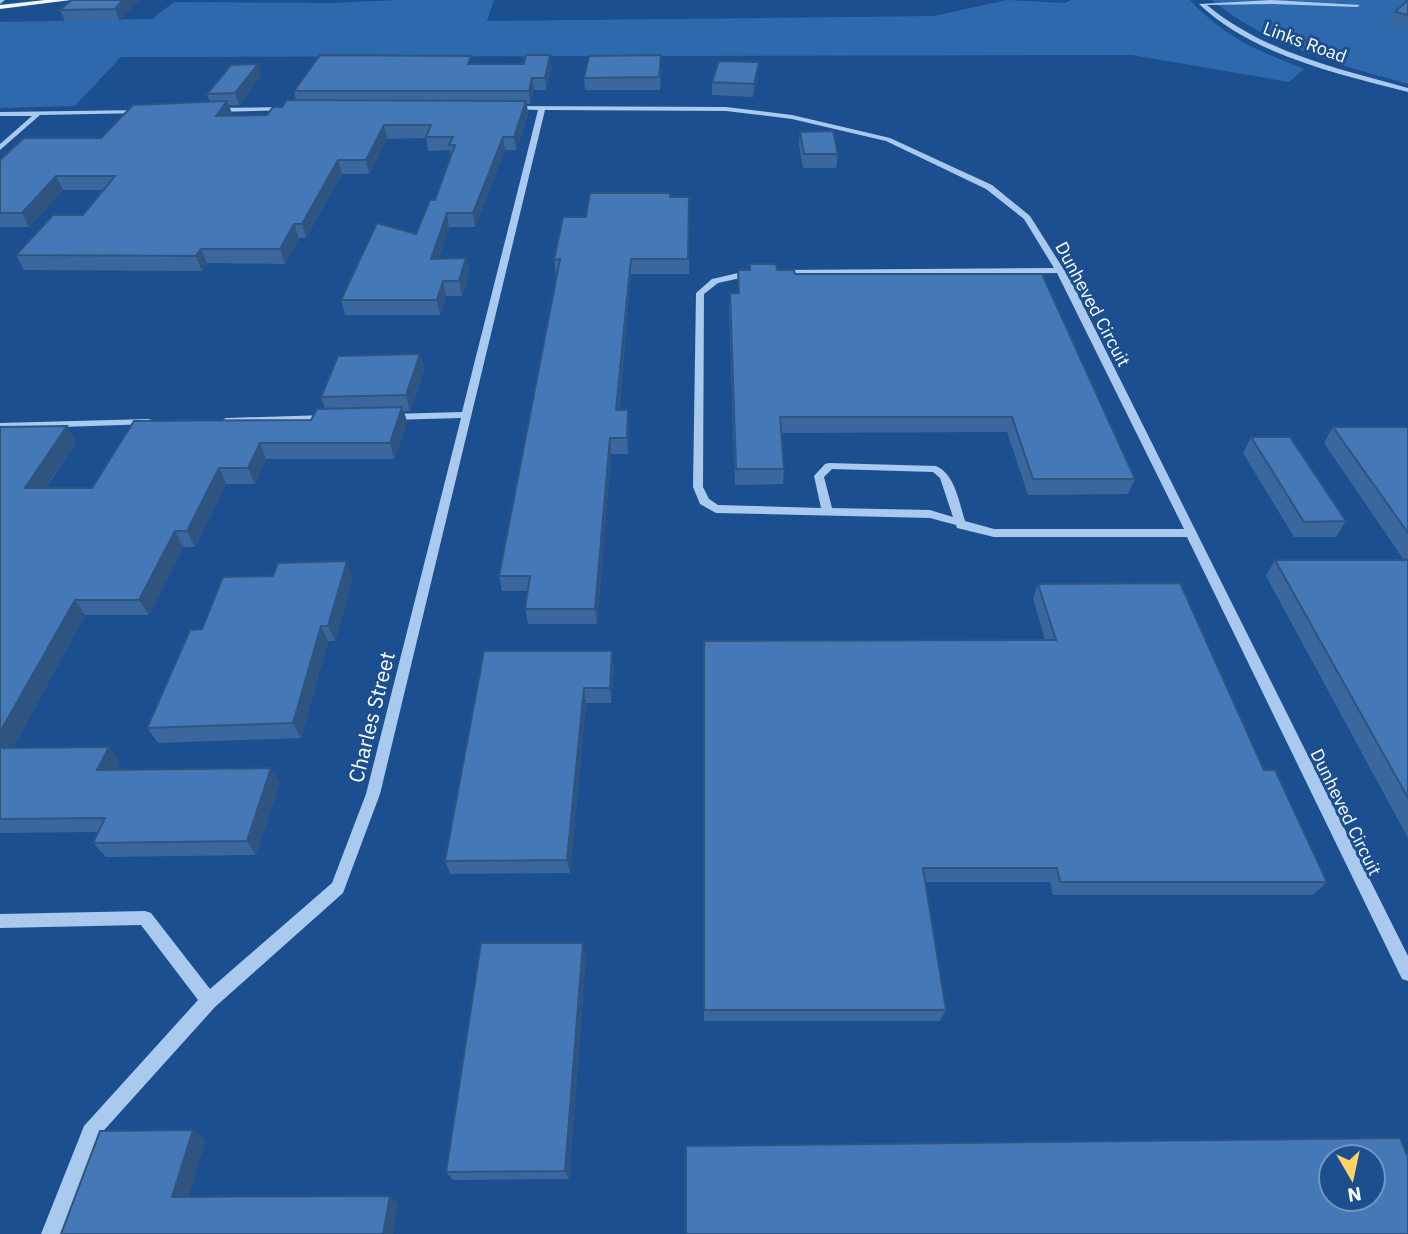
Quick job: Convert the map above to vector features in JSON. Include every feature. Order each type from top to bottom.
[{"type":"main road","points":[[1,3],[66,0]]},
{"type":"street","name":"Links Road","points":[[1357,5],[1260,1],[1202,4],[1217,20],[1258,41],[1408,90]]},
{"type":"street","points":[[208,110],[303,108]]},
{"type":"street","name":"Dunheved Circuit","points":[[503,108],[726,109],[792,117],[888,139],[989,187],[1027,218],[1061,270],[1408,973]]},
{"type":"street","name":"Charles Street","points":[[51,1234],[90,1132],[209,1001],[338,888],[373,794],[542,108]]},
{"type":"street","points":[[0,114],[154,111]]},
{"type":"street","points":[[0,148],[38,114]]},
{"type":"street","points":[[770,273],[1061,270]]},
{"type":"street","points":[[756,273],[742,273],[715,281],[700,293],[698,487],[704,501],[716,509],[930,514],[994,533],[1191,533]]},
{"type":"street","points":[[384,417],[467,415]]},
{"type":"street","points":[[220,421],[343,418]]},
{"type":"street","points":[[0,426],[165,422]]},
{"type":"street","points":[[827,512],[819,476],[829,466],[936,468],[945,477],[961,524]]},
{"type":"street","points":[[0,921],[145,918],[209,1001]]},
{"type":"shaded area","points":[[494,0],[487,21],[934,16],[1007,0],[1065,3],[1071,0],[1190,0],[1216,24],[1242,42],[1304,69],[1289,82],[1132,55],[121,57],[75,106],[0,108],[0,22],[152,19],[174,2],[332,3]]},
{"type":"shaded area","points":[[1212,0],[1408,0],[1408,84],[1330,61],[1280,42]]},
{"type":"building","points":[[71,0],[123,0],[115,9],[60,10]]},
{"type":"building","points":[[1408,0],[1408,15],[1395,12]]},
{"type":"building","points":[[320,55],[471,56],[468,64],[524,64],[526,55],[550,55],[545,78],[532,78],[529,91],[294,91]]},
{"type":"building","points":[[661,55],[659,77],[584,78],[589,56]]},
{"type":"building","points":[[719,61],[759,62],[754,84],[712,82]]},
{"type":"building","points":[[258,64],[235,93],[207,94],[231,65]]},
{"type":"building","points":[[287,100],[526,101],[514,137],[503,137],[473,213],[447,213],[431,259],[466,258],[459,281],[443,281],[437,300],[341,300],[377,223],[416,234],[430,200],[435,200],[455,145],[449,145],[453,137],[426,137],[431,125],[384,125],[366,160],[338,160],[302,224],[294,224],[280,249],[201,249],[196,256],[16,255],[53,215],[83,215],[115,176],[56,176],[22,213],[0,213],[0,160],[24,138],[101,138],[133,105],[227,101],[216,116],[267,115],[273,107],[282,107]]},
{"type":"building","points":[[833,131],[838,154],[804,154],[800,132]]},
{"type":"building","points":[[590,193],[670,193],[670,197],[689,197],[688,259],[631,259],[616,410],[628,410],[627,438],[610,438],[595,609],[525,609],[530,576],[499,576],[560,259],[554,260],[563,217],[586,217]]},
{"type":"building","points":[[750,264],[776,264],[777,270],[794,270],[795,274],[1042,274],[1135,479],[1033,479],[1012,417],[780,417],[784,469],[736,469],[730,293],[739,293],[738,270],[750,270]]},
{"type":"building","points":[[420,354],[406,395],[321,397],[338,356]]},
{"type":"building","points":[[402,407],[390,443],[260,443],[248,468],[219,468],[187,531],[175,531],[139,600],[75,600],[0,732],[0,427],[67,426],[25,488],[92,488],[134,421],[311,420],[317,409]]},
{"type":"building","points":[[1333,427],[1408,427],[1408,533]]},
{"type":"building","points":[[1251,437],[1290,437],[1346,521],[1304,522]]},
{"type":"building","points":[[1275,560],[1408,560],[1408,798]]},
{"type":"building","points":[[347,561],[328,626],[321,626],[293,723],[147,728],[190,630],[202,629],[223,577],[273,576],[278,563]]},
{"type":"building","points":[[1180,583],[1264,770],[1275,770],[1327,882],[1060,882],[1057,868],[923,868],[946,1010],[704,1010],[704,641],[1056,640],[1038,584]]},
{"type":"building","points":[[484,651],[612,651],[610,688],[584,688],[567,860],[445,861]]},
{"type":"building","points":[[109,747],[97,770],[271,768],[247,841],[93,843],[105,818],[0,819],[0,748]]},
{"type":"building","points":[[481,943],[583,943],[565,1171],[446,1172]]},
{"type":"building","points":[[193,1130],[172,1197],[390,1196],[383,1234],[61,1234],[100,1131]]},
{"type":"building","points":[[1400,1138],[1408,1157],[1408,1234],[686,1234],[686,1146]]}]
